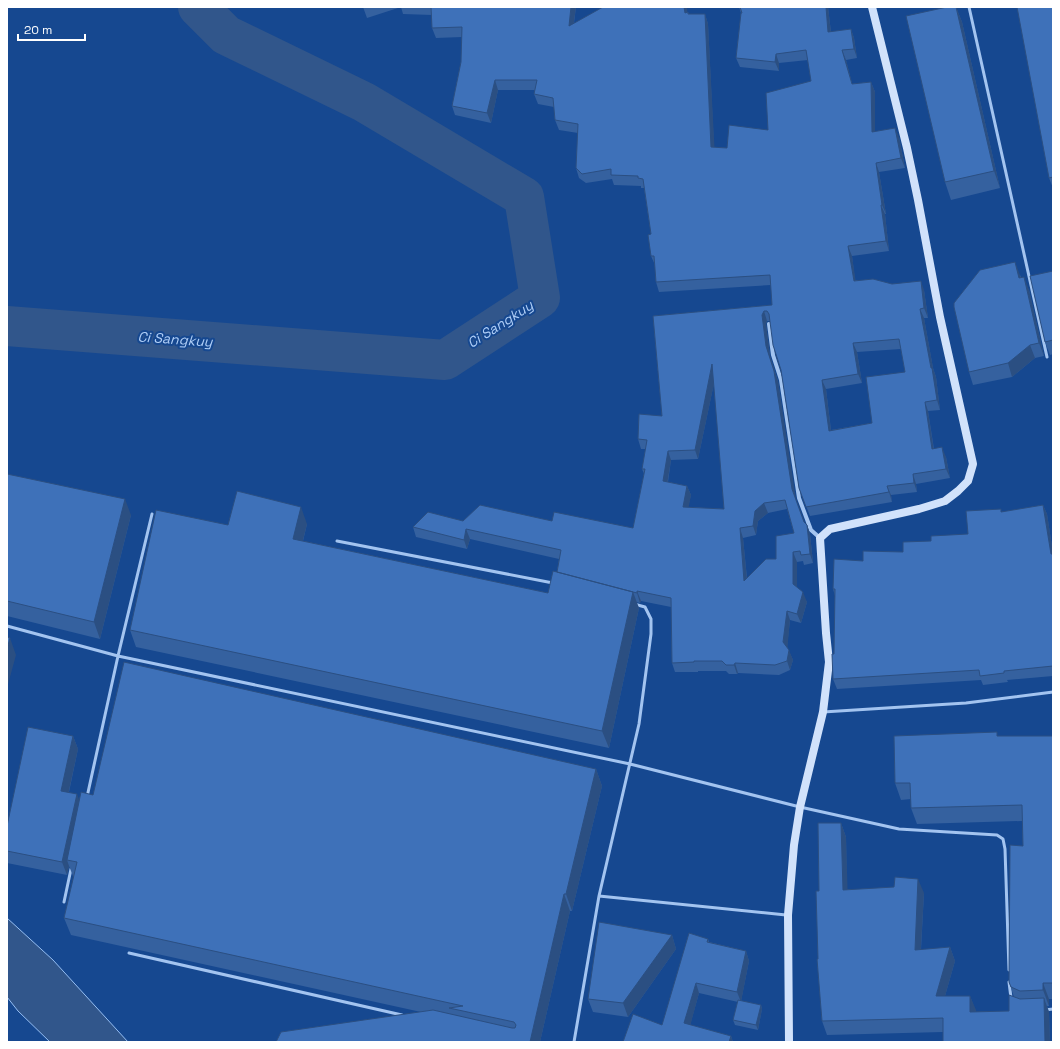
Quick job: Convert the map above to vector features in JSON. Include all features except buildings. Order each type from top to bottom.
[{"type":"street","points":[[820,538],[830,529],[919,509],[945,501],[958,492],[968,481],[973,464],[940,317],[907,148],[872,7]]},
{"type":"street","points":[[769,324],[773,355],[781,380],[799,498],[811,530],[820,538],[826,633],[830,662],[823,712],[800,807],[794,845],[788,915],[789,1042]]},
{"type":"lane","points":[[969,7],[1047,357]]},
{"type":"lane","points":[[86,802],[118,656],[152,514]]},
{"type":"lane","points":[[336,541],[557,584]]},
{"type":"lane","points":[[574,1042],[599,896],[639,724],[651,634],[651,619],[645,607],[630,603]]},
{"type":"lane","points":[[7,626],[118,656],[630,764],[800,807],[899,829],[997,835],[1003,839],[1005,849],[1009,971]]},
{"type":"lane","points":[[823,712],[966,703],[1053,692]]},
{"type":"lane","points":[[64,902],[72,863]]},
{"type":"lane","points":[[599,896],[788,915]]},
{"type":"lane","points":[[129,953],[410,1017]]},
{"type":"lane","points":[[1009,979],[1011,998],[1013,1002]]},
{"type":"lane","points":[[1039,1010],[1053,1009]]},
{"type":"water","points":[[7,918],[53,960],[128,1042],[50,1042],[18,1011],[7,997]]},
{"type":"waterway","name":"Ci Sangkuy","points":[[7,326],[445,360],[540,298],[524,197],[364,102],[226,35],[198,7]]}]
